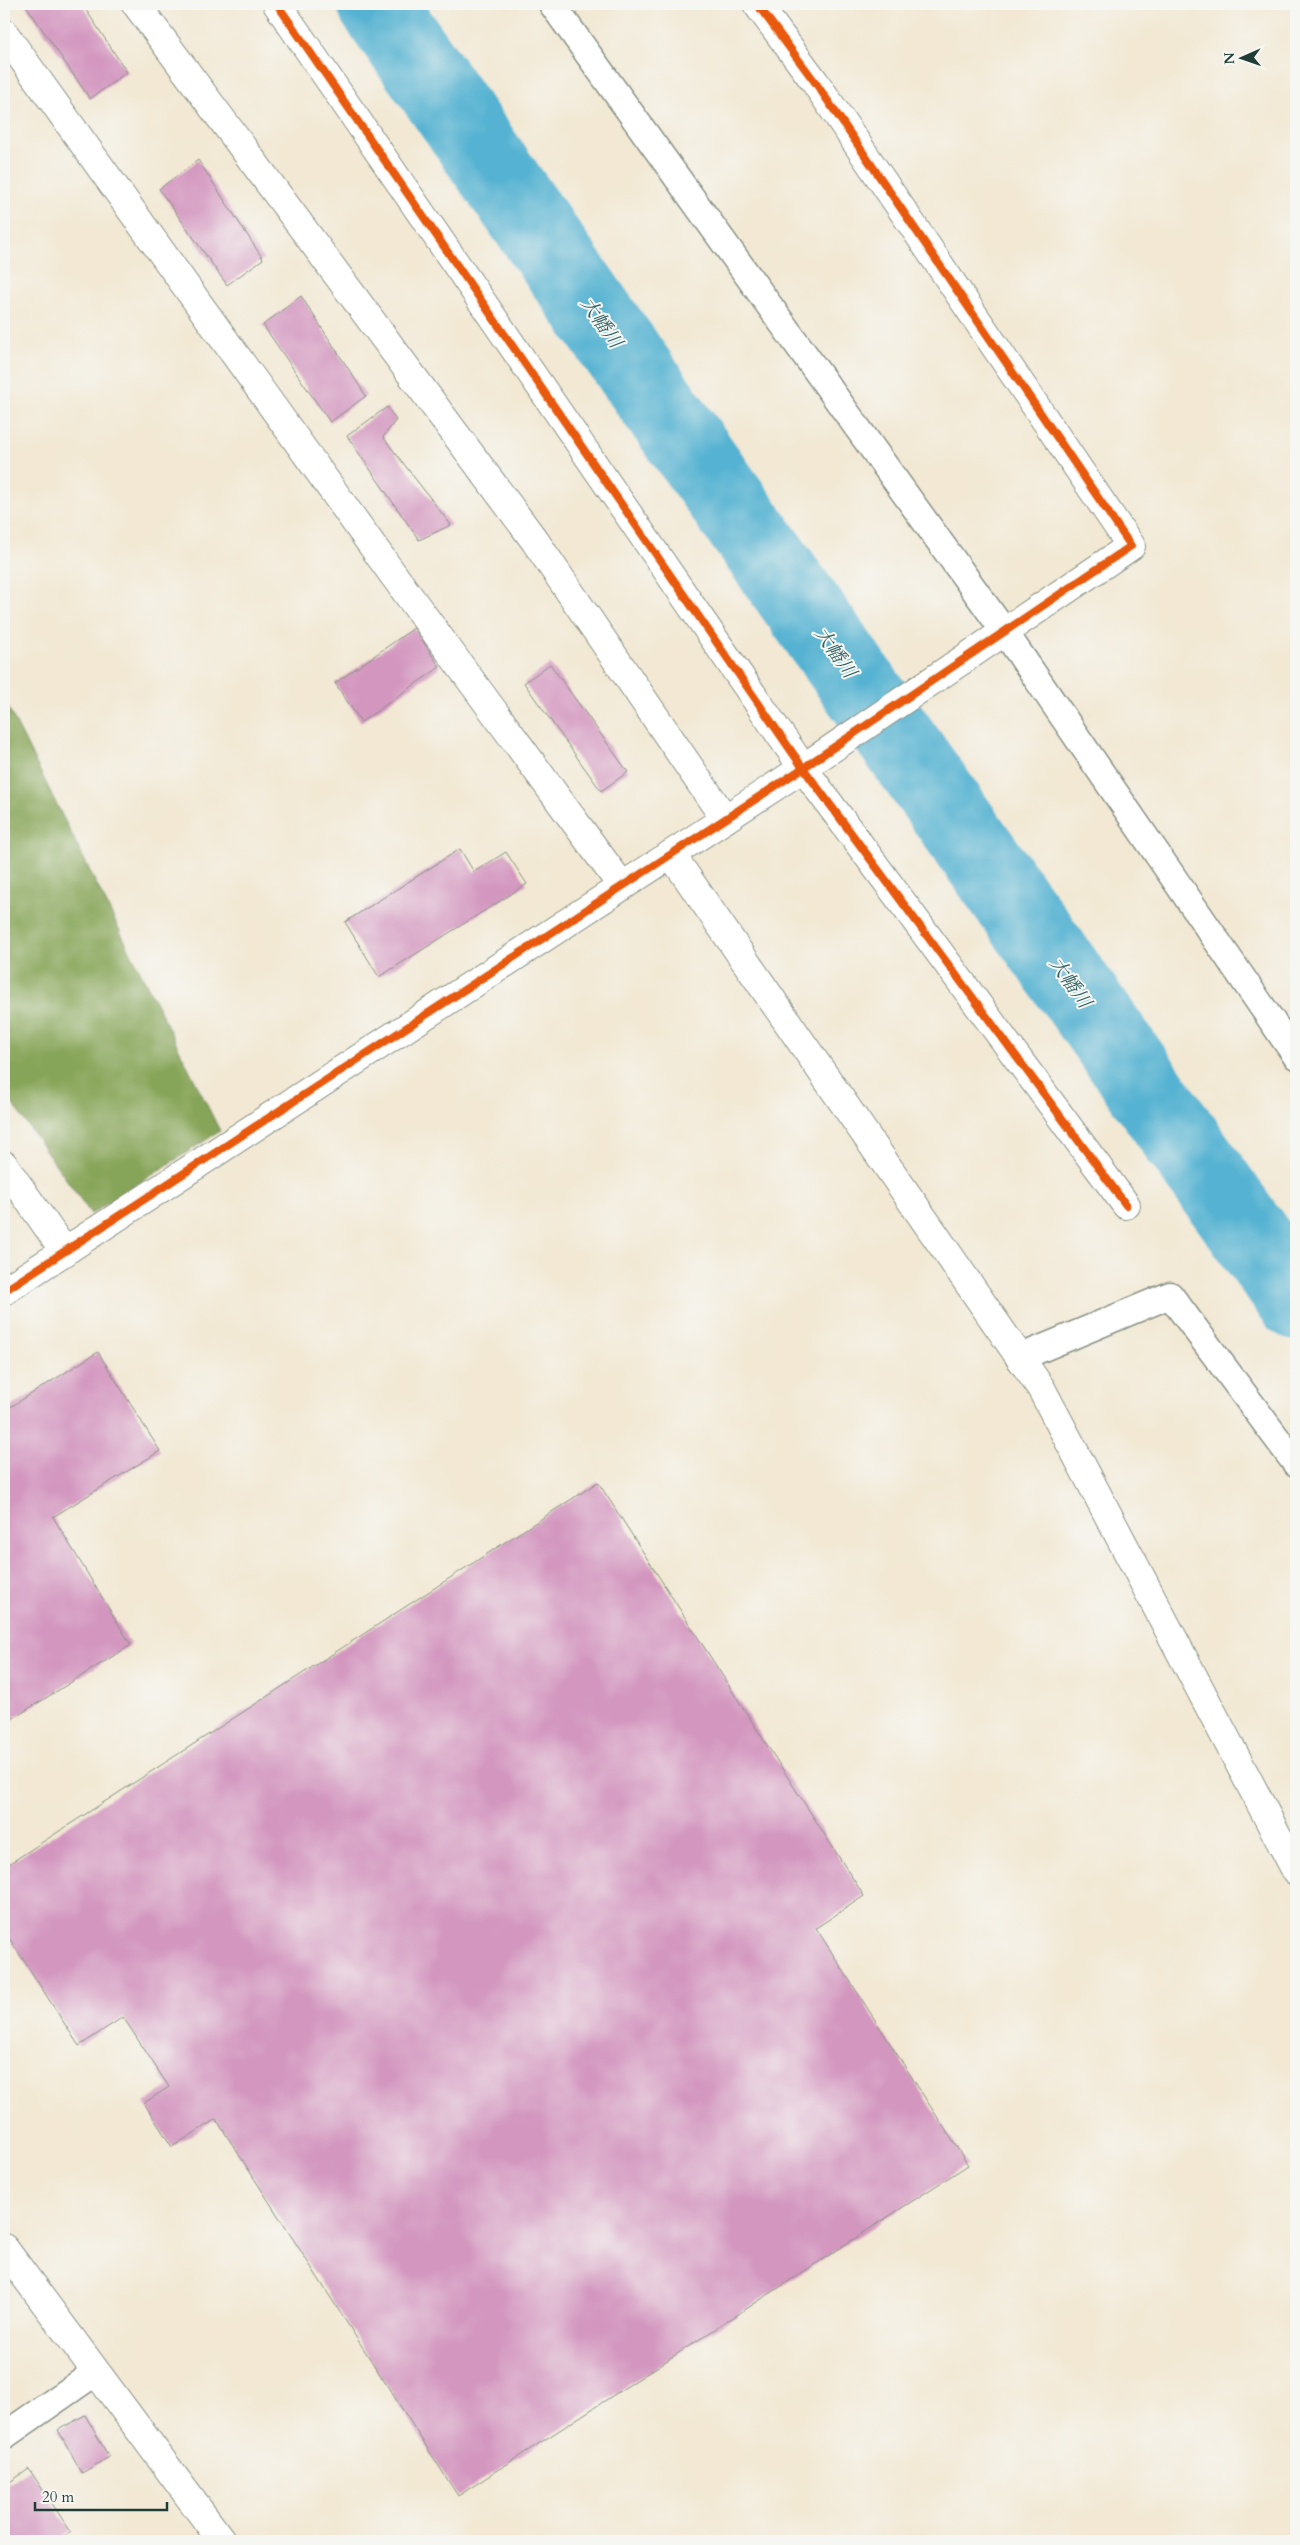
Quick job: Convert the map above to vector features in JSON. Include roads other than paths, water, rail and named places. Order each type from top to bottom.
[{"type":"street","points":[[136,4],[535,540],[725,819]]},
{"type":"street","points":[[277,4],[803,768],[1126,1206]]},
{"type":"street","points":[[4,1291],[803,768],[1131,546],[820,90],[758,4]]},
{"type":"street","points":[[4,33],[392,573],[622,886]]},
{"type":"street","points":[[671,854],[1041,1388],[1296,1871]]},
{"type":"street","points":[[4,1166],[65,1252]]},
{"type":"street","points":[[4,2248],[222,2541]]},
{"type":"lane","points":[[552,4],[1004,631],[1296,1056]]},
{"type":"lane","points":[[1019,1358],[1170,1295],[1296,1464]]},
{"type":"lane","points":[[4,2436],[96,2372]]},
{"type":"waterway","name":"大幡川","points":[[377,4],[640,378],[1296,1300]]}]
